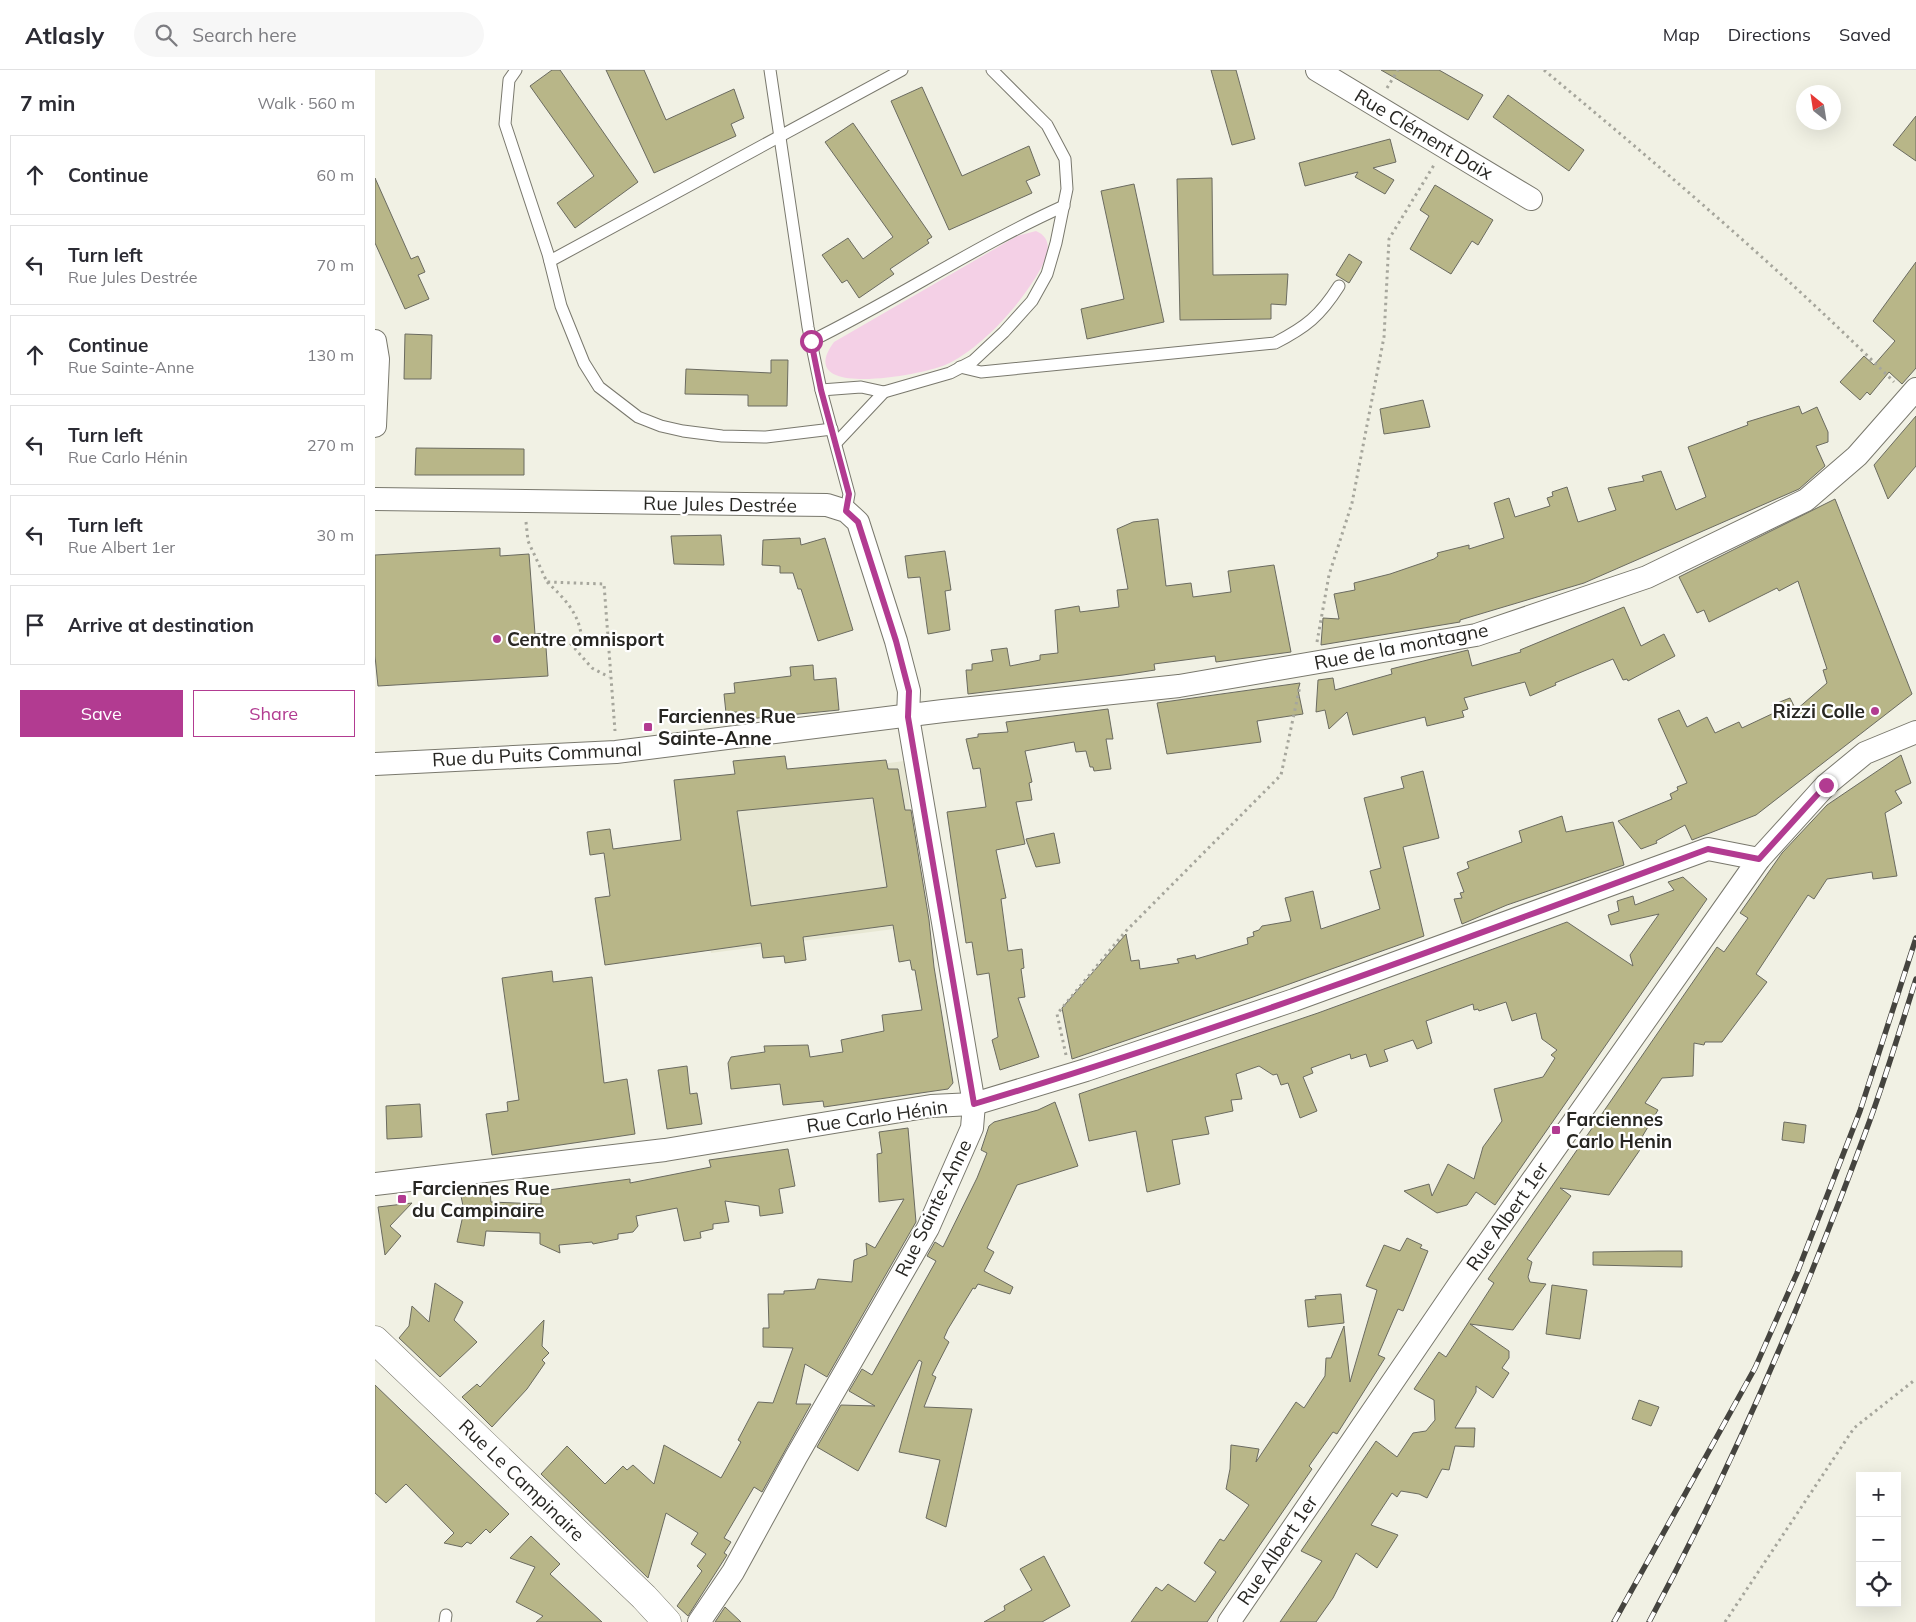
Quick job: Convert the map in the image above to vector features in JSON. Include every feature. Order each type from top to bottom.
[{"type":"main road","name":"Rue Le Campinaire","points":[[375,1340],[644,1597],[667,1622]]},
{"type":"street","name":"Rue Clément Daix","points":[[1317,70],[1531,199]]},
{"type":"street","points":[[375,341],[377,359],[375,426]]},
{"type":"street","name":"Rue de la montagne","points":[[908,717],[943,711],[1179,686],[1476,635],[1647,577],[1806,500],[1857,456],[1912,393]]},
{"type":"street","name":"Rue Jules Destrée","points":[[375,499],[827,505],[846,511]]},
{"type":"street","points":[[846,511],[858,522],[896,641],[909,691],[908,717]]},
{"type":"street","name":"Rue du Puits Communal","points":[[375,764],[616,752],[908,717]]},
{"type":"street","name":"Rue Sainte-Anne","points":[[699,1622],[733,1572],[796,1457],[928,1228],[972,1128],[974,1104],[908,717]]},
{"type":"street","name":"Rue Albert 1er","points":[[1229,1622],[1460,1283],[1759,859],[1826,785],[1865,753],[1916,732]]},
{"type":"street","name":"Rue Carlo Hénin","points":[[375,1184],[665,1150],[931,1106],[974,1104],[1071,1075],[1294,1000],[1708,849],[1759,859]]},
{"type":"lane","points":[[516,70],[509,80],[505,124],[550,261],[561,306],[584,363],[599,387],[638,417],[661,426],[722,436],[766,437],[832,429]]},
{"type":"lane","points":[[770,70],[811,341],[821,390],[849,494],[846,511]]},
{"type":"lane","points":[[550,261],[901,70]]},
{"type":"lane","points":[[821,390],[861,387],[884,392],[931,379],[960,367],[973,360],[998,338],[1032,301],[1047,274],[1056,243],[1067,188],[1065,159],[1047,125],[992,70]]},
{"type":"lane","points":[[811,341],[844,325],[1014,228],[1064,206]]},
{"type":"lane","points":[[960,367],[981,372],[1275,343],[1300,330],[1325,309],[1339,286]]},
{"type":"lane","points":[[836,443],[884,392]]},
{"type":"path","points":[[1544,70],[1695,200],[1912,393]]},
{"type":"path","points":[[1071,1075],[1057,1014],[1125,932],[1281,775],[1301,681],[1314,664],[1329,575],[1352,503],[1383,338],[1389,238],[1444,147]]},
{"type":"path","points":[[524,501],[528,541],[547,582],[563,597],[579,620],[581,634],[570,643],[592,668],[609,678]]},
{"type":"path","points":[[547,582],[604,584],[609,678],[616,752]]},
{"type":"path","points":[[1725,1622],[1853,1428],[1916,1379]]},
{"type":"shaded area","points":[[1036,231],[1046,240],[1048,248],[1044,262],[1027,291],[1015,306],[974,347],[945,365],[912,374],[865,379],[844,377],[830,371],[825,360],[834,342],[1017,236]]},
{"type":"shaded area","points":[[904,761],[924,925],[711,953],[690,789]]},
{"type":"building","points":[[552,70],[560,70],[638,182],[575,228],[557,203],[594,176],[530,86]]},
{"type":"building","points":[[606,70],[644,70],[666,120],[734,89],[744,118],[731,124],[736,136],[654,173]]},
{"type":"building","points":[[1211,70],[1236,70],[1255,139],[1232,145]]},
{"type":"building","points":[[1381,70],[1439,70],[1483,95],[1468,120]]},
{"type":"building","points":[[922,87],[962,176],[1029,146],[1040,175],[1026,181],[1032,193],[949,230],[891,101]]},
{"type":"building","points":[[1508,95],[1584,150],[1569,171],[1493,117]]},
{"type":"building","points":[[1916,116],[1916,161],[1893,145]]},
{"type":"building","points":[[853,123],[932,237],[927,240],[929,243],[890,269],[894,274],[859,298],[847,280],[842,283],[822,255],[848,238],[863,259],[893,237],[825,142]]},
{"type":"building","points":[[1390,139],[1396,162],[1373,168],[1394,180],[1385,194],[1355,177],[1358,172],[1305,186],[1299,163]]},
{"type":"building","points":[[375,178],[411,259],[418,256],[425,272],[418,275],[429,299],[405,309],[375,243]]},
{"type":"building","points":[[1212,178],[1213,275],[1288,274],[1286,305],[1271,304],[1271,319],[1180,320],[1177,179]]},
{"type":"building","points":[[1134,184],[1164,322],[1087,339],[1081,309],[1124,299],[1101,191]]},
{"type":"building","points":[[1435,185],[1493,220],[1478,245],[1472,241],[1451,274],[1410,249],[1429,216],[1420,210]]},
{"type":"building","points":[[1349,254],[1362,262],[1349,283],[1336,275]]},
{"type":"building","points":[[1916,262],[1916,368],[1902,384],[1889,372],[1870,395],[1867,392],[1860,400],[1840,382],[1864,356],[1874,365],[1895,341],[1873,321]]},
{"type":"building","points":[[405,334],[432,335],[431,379],[404,379]]},
{"type":"building","points":[[771,360],[788,360],[787,406],[748,406],[748,395],[685,394],[686,369],[771,373]]},
{"type":"building","points":[[1423,400],[1430,427],[1384,434],[1380,409]]},
{"type":"building","points":[[1799,406],[1802,414],[1817,407],[1828,432],[1828,442],[1816,446],[1825,466],[1799,489],[1584,583],[1460,620],[1460,622],[1321,645],[1323,618],[1339,619],[1334,594],[1355,590],[1354,583],[1390,574],[1434,559],[1438,556],[1437,553],[1469,545],[1469,549],[1504,538],[1494,503],[1509,498],[1515,517],[1550,506],[1547,498],[1553,496],[1552,492],[1567,487],[1578,522],[1616,510],[1608,488],[1644,481],[1642,476],[1661,471],[1676,510],[1706,497],[1688,447],[1748,425],[1747,422]]},
{"type":"building","points":[[1916,416],[1916,466],[1888,499],[1874,465]]},
{"type":"building","points":[[416,448],[524,449],[524,475],[415,475]]},
{"type":"building","points":[[1835,499],[1912,694],[1756,815],[1692,840],[1685,825],[1656,841],[1657,843],[1641,849],[1618,821],[1672,799],[1670,794],[1678,790],[1677,787],[1687,783],[1658,719],[1679,710],[1687,727],[1707,717],[1715,733],[1739,722],[1742,728],[1776,712],[1772,705],[1790,698],[1796,710],[1827,683],[1823,670],[1827,669],[1798,581],[1779,591],[1777,588],[1709,622],[1704,610],[1697,613],[1679,577]]},
{"type":"building","points":[[1158,519],[1166,586],[1191,583],[1193,597],[1231,592],[1228,571],[1274,565],[1291,652],[1216,662],[1215,656],[1154,664],[1155,670],[1123,675],[968,694],[966,670],[972,670],[972,664],[993,661],[991,650],[1007,648],[1010,666],[1040,660],[1040,655],[1058,653],[1055,610],[1079,606],[1080,612],[1119,607],[1117,590],[1128,589],[1117,529],[1133,522]]},
{"type":"building","points":[[721,535],[724,565],[674,564],[671,536]]},
{"type":"building","points":[[800,538],[801,545],[825,538],[853,630],[818,641],[801,589],[798,589],[793,573],[780,573],[780,566],[762,565],[763,540]]},
{"type":"building","points":[[500,548],[500,556],[529,554],[535,634],[545,633],[548,676],[378,686],[375,656],[375,555]]},
{"type":"building","points":[[945,551],[951,590],[945,591],[950,630],[928,634],[920,577],[908,578],[905,556]]},
{"type":"building","points":[[1624,607],[1641,646],[1664,634],[1675,656],[1628,681],[1627,679],[1623,680],[1613,659],[1555,683],[1556,685],[1530,696],[1525,682],[1464,698],[1468,709],[1462,711],[1464,717],[1427,726],[1425,717],[1353,735],[1347,712],[1329,729],[1325,710],[1316,712],[1318,680],[1333,678],[1335,690],[1392,674],[1391,669],[1468,650],[1472,666],[1521,652],[1520,650]]},
{"type":"building","points":[[813,665],[814,680],[836,678],[839,710],[738,720],[737,712],[726,713],[724,694],[735,693],[734,683],[791,676],[790,667]]},
{"type":"building","points":[[1300,683],[1298,690],[1303,714],[1257,721],[1261,742],[1167,754],[1157,703]]},
{"type":"building","points":[[1108,709],[1113,739],[1106,739],[1111,769],[1094,771],[1093,767],[1090,767],[1086,751],[1076,752],[1074,742],[1025,751],[1032,782],[1029,783],[1032,800],[1016,802],[1025,844],[996,850],[1006,898],[1001,899],[1008,951],[1022,949],[1024,968],[1021,969],[1025,997],[1018,998],[1039,1057],[1000,1070],[992,1040],[998,1037],[989,973],[977,975],[972,942],[966,943],[947,812],[986,807],[980,768],[973,769],[966,739],[978,737],[978,734],[1008,732],[1006,722]]},
{"type":"building","points":[[1901,755],[1911,783],[1895,791],[1902,803],[1885,813],[1897,876],[1873,879],[1872,872],[1827,879],[1814,899],[1808,895],[1756,974],[1767,982],[1722,1042],[1705,1042],[1704,1045],[1694,1043],[1693,1076],[1662,1078],[1645,1103],[1658,1110],[1639,1142],[1646,1141],[1609,1195],[1560,1188],[1571,1196],[1527,1259],[1532,1262],[1528,1277],[1530,1282],[1546,1284],[1513,1330],[1470,1324],[1509,1351],[1509,1358],[1502,1368],[1509,1373],[1493,1398],[1476,1386],[1476,1392],[1455,1428],[1475,1428],[1474,1447],[1455,1446],[1449,1470],[1442,1469],[1427,1498],[1419,1494],[1401,1491],[1397,1497],[1392,1493],[1371,1525],[1398,1535],[1377,1568],[1356,1553],[1333,1598],[1316,1622],[1280,1622],[1322,1561],[1301,1551],[1376,1441],[1397,1457],[1413,1433],[1426,1431],[1435,1420],[1434,1400],[1414,1389],[1439,1352],[1446,1357],[1494,1283],[1488,1279],[1717,947],[1724,952],[1748,918],[1740,913],[1782,853],[1827,805]]},
{"type":"building","points":[[785,756],[787,769],[886,760],[888,769],[898,769],[905,810],[911,810],[929,920],[934,967],[953,1083],[948,1089],[824,1107],[823,1101],[783,1105],[780,1084],[731,1089],[728,1063],[731,1057],[765,1052],[764,1046],[808,1045],[810,1057],[843,1052],[841,1040],[884,1031],[882,1015],[922,1010],[915,970],[912,970],[910,960],[899,962],[893,925],[803,937],[806,960],[785,963],[784,956],[763,958],[761,943],[605,965],[595,898],[610,896],[604,853],[590,855],[587,832],[610,829],[613,849],[681,840],[674,780],[735,774],[733,761]],"holes":[[[873,798],[887,887],[751,906],[737,811]]]},
{"type":"building","points":[[1423,771],[1439,838],[1403,847],[1424,936],[1072,1059],[1062,1008],[1126,934],[1131,961],[1139,960],[1140,969],[1179,963],[1177,959],[1195,955],[1196,959],[1248,944],[1247,938],[1254,936],[1253,932],[1259,930],[1262,926],[1291,921],[1285,898],[1313,891],[1321,929],[1380,909],[1370,871],[1381,868],[1364,798],[1404,788],[1401,777]]},
{"type":"building","points":[[1562,816],[1566,832],[1613,822],[1624,865],[1507,905],[1462,924],[1454,899],[1462,898],[1460,893],[1464,892],[1457,873],[1469,868],[1467,862],[1522,842],[1519,831]]},
{"type":"building","points":[[1054,833],[1060,863],[1036,867],[1026,839]]},
{"type":"building","points":[[1683,877],[1707,899],[1495,1205],[1476,1192],[1467,1205],[1437,1213],[1404,1191],[1429,1184],[1432,1196],[1448,1164],[1474,1179],[1483,1147],[1502,1121],[1494,1089],[1543,1077],[1555,1058],[1551,1055],[1557,1050],[1542,1039],[1536,1013],[1512,1021],[1506,1002],[1479,1011],[1478,1009],[1474,1010],[1473,1004],[1426,1021],[1432,1043],[1417,1049],[1413,1040],[1384,1050],[1388,1061],[1370,1067],[1366,1054],[1351,1059],[1350,1054],[1311,1068],[1313,1073],[1303,1077],[1317,1111],[1300,1118],[1288,1083],[1281,1085],[1277,1074],[1273,1075],[1259,1066],[1236,1074],[1242,1099],[1231,1100],[1233,1111],[1205,1117],[1209,1134],[1172,1140],[1180,1184],[1147,1192],[1136,1131],[1089,1141],[1079,1094],[1318,1013],[1567,922],[1633,966],[1630,955],[1659,914],[1611,925],[1608,915],[1619,911],[1617,901],[1633,896],[1635,905],[1674,890],[1668,882]]},
{"type":"building","points":[[552,971],[553,982],[592,977],[604,1083],[627,1079],[635,1134],[492,1155],[486,1114],[508,1111],[507,1102],[519,1100],[502,978]]},
{"type":"building","points":[[687,1066],[690,1094],[697,1093],[702,1124],[667,1129],[658,1070]]},
{"type":"building","points":[[1055,1102],[1078,1166],[1017,1185],[987,1248],[994,1252],[984,1271],[1013,1287],[1010,1294],[978,1284],[975,1289],[973,1288],[948,1329],[944,1338],[949,1342],[932,1375],[936,1377],[924,1407],[972,1409],[946,1527],[926,1518],[940,1460],[899,1452],[922,1362],[919,1360],[858,1471],[817,1447],[841,1405],[875,1406],[849,1391],[862,1369],[872,1375],[936,1261],[927,1256],[935,1242],[943,1247],[977,1178],[987,1153],[981,1150],[989,1126],[994,1122],[1038,1110]]},
{"type":"building","points":[[420,1104],[422,1137],[387,1139],[386,1106]]},
{"type":"building","points":[[1784,1122],[1806,1125],[1804,1143],[1782,1140]]},
{"type":"building","points":[[908,1128],[916,1222],[827,1377],[805,1364],[796,1404],[811,1404],[762,1492],[754,1487],[724,1538],[731,1542],[724,1553],[727,1555],[688,1616],[677,1606],[702,1571],[697,1566],[706,1554],[691,1544],[698,1533],[666,1513],[648,1578],[541,1474],[567,1446],[605,1484],[623,1466],[627,1470],[633,1465],[654,1484],[664,1445],[721,1478],[741,1442],[738,1440],[758,1402],[773,1403],[793,1348],[763,1347],[763,1328],[769,1328],[768,1294],[784,1294],[784,1291],[815,1289],[818,1279],[852,1282],[854,1260],[867,1255],[866,1243],[875,1248],[904,1199],[879,1202],[877,1154],[882,1153],[879,1132]]},
{"type":"building","points":[[788,1149],[795,1186],[779,1189],[783,1213],[760,1216],[759,1206],[725,1201],[729,1222],[713,1224],[713,1229],[700,1232],[701,1238],[684,1241],[677,1208],[636,1216],[638,1226],[633,1232],[618,1234],[618,1239],[593,1244],[592,1242],[559,1245],[560,1253],[540,1244],[540,1233],[486,1231],[484,1246],[457,1242],[464,1211],[461,1196],[490,1192],[491,1202],[541,1204],[541,1191],[630,1179],[630,1183],[711,1167],[709,1160]]},
{"type":"building","points":[[412,1203],[390,1226],[401,1236],[385,1255],[378,1207]]},
{"type":"building","points":[[1407,1238],[1422,1245],[1420,1248],[1428,1251],[1403,1311],[1398,1309],[1378,1355],[1385,1358],[1337,1434],[1333,1432],[1309,1466],[1312,1469],[1207,1622],[1131,1622],[1156,1587],[1162,1591],[1168,1584],[1195,1602],[1216,1572],[1204,1563],[1220,1539],[1224,1541],[1249,1505],[1226,1489],[1230,1469],[1231,1445],[1259,1449],[1256,1462],[1296,1402],[1304,1408],[1325,1376],[1326,1358],[1331,1358],[1344,1326],[1350,1382],[1377,1290],[1366,1286],[1384,1245],[1400,1251]]},
{"type":"building","points":[[1682,1251],[1682,1267],[1593,1265],[1593,1252]]},
{"type":"building","points":[[435,1283],[463,1302],[454,1320],[477,1342],[440,1377],[399,1338],[409,1326],[412,1306],[429,1322]]},
{"type":"building","points":[[1552,1285],[1587,1290],[1580,1339],[1546,1334]]},
{"type":"building","points":[[1341,1294],[1344,1323],[1308,1327],[1305,1300],[1316,1299],[1315,1296]]},
{"type":"building","points":[[544,1320],[542,1346],[549,1353],[542,1360],[545,1363],[527,1389],[492,1427],[462,1397],[477,1384],[480,1387]]},
{"type":"building","points":[[375,1385],[509,1514],[490,1533],[486,1529],[471,1544],[467,1542],[462,1547],[444,1543],[454,1533],[406,1484],[386,1503],[375,1493]]},
{"type":"building","points":[[1639,1400],[1659,1407],[1651,1426],[1632,1419]]},
{"type":"building","points":[[531,1536],[560,1564],[550,1574],[602,1622],[536,1622],[543,1616],[516,1602],[535,1567],[510,1558]]},
{"type":"building","points":[[1044,1556],[1070,1606],[1042,1622],[984,1622],[1005,1610],[1004,1606],[1032,1590],[1020,1569]]},
{"type":"building","points":[[725,1607],[741,1622],[715,1622]]},
{"type":"railway","points":[[1614,1622],[1755,1368],[1797,1273],[1860,1111],[1916,938]]},
{"type":"railway","points":[[1649,1622],[1681,1561],[1769,1375],[1821,1248],[1870,1120],[1916,979]]},
{"type":"place","name":"Centre omnisport","points":[[497,639]]},
{"type":"place","name":"Rizzi Colle","points":[[1875,711]]},
{"type":"place","name":"Farciennes Rue Sainte-Anne","points":[[648,727]]},
{"type":"place","name":"Farciennes Carlo Henin","points":[[1556,1130]]},
{"type":"place","name":"Farciennes Rue du Campinaire","points":[[402,1199]]},
{"type":"route","points":[[811,341],[821,390],[849,494],[846,511],[858,522],[896,641],[909,691],[908,717],[974,1104],[1087,1070],[1294,1000],[1708,849],[1759,859],[1826,785]]}]
